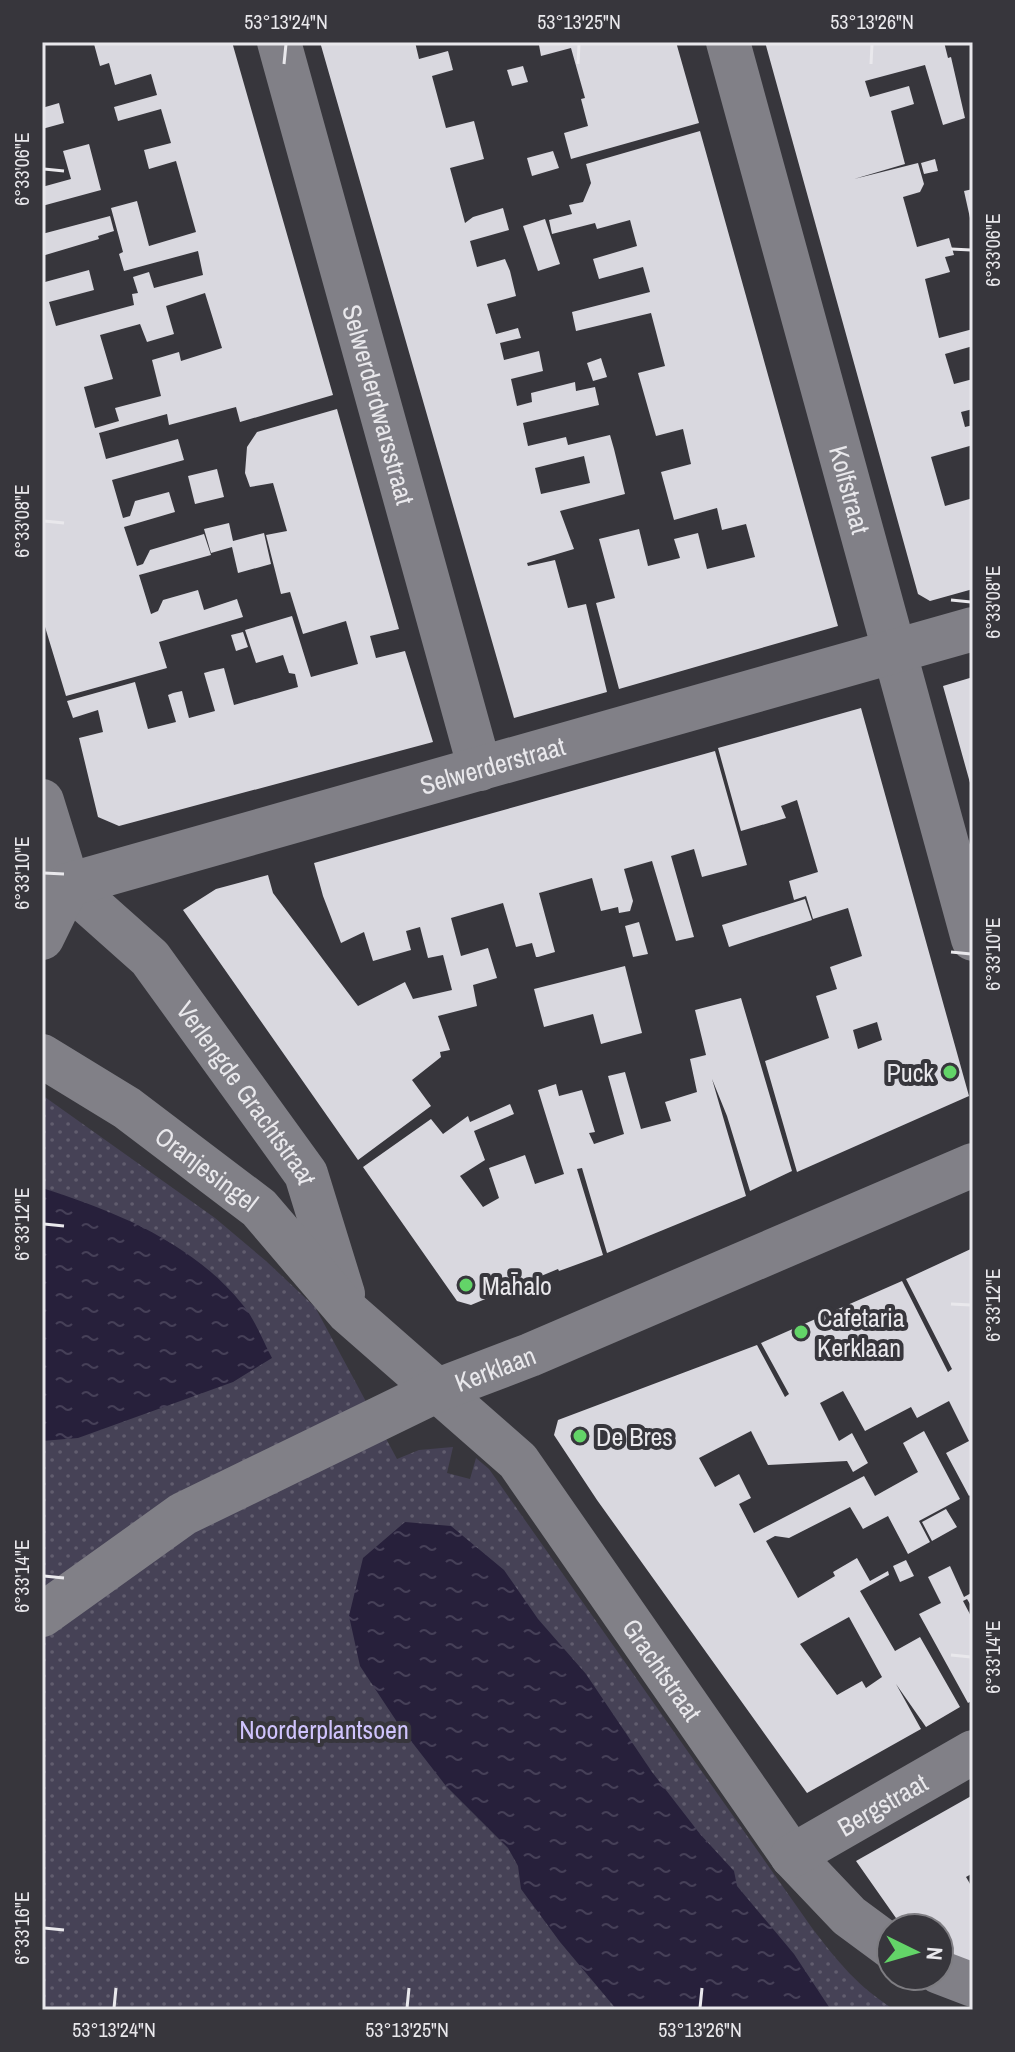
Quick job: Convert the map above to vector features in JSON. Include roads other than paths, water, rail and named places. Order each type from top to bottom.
[{"type":"street","name":"Selwerderdwarsstraat","points":[[279,42],[480,769]]},
{"type":"street","name":"Kolfstraat","points":[[728,42],[973,939]]},
{"type":"street","name":"Selwerderstraat","points":[[68,885],[973,629]]},
{"type":"street","points":[[42,801],[68,885],[42,938]]},
{"type":"street","name":"Verlengde Grachtstraat","points":[[68,885],[150,958],[306,1174],[348,1312]]},
{"type":"street","name":"Oranjesingel","points":[[42,1056],[127,1108],[259,1208],[348,1312]]},
{"type":"street","name":"Kerklaan","points":[[42,1615],[183,1514],[438,1390],[544,1349],[973,1165]]},
{"type":"street","points":[[348,1312],[438,1390]]},
{"type":"street","name":"Grachtstraat","points":[[438,1390],[518,1461],[792,1856],[849,1916],[875,1935]]},
{"type":"street","name":"Bergstraat","points":[[792,1856],[973,1752]]},
{"type":"water","points":[[42,1188],[124,1219],[200,1263],[247,1310],[272,1358],[233,1382],[78,1438],[42,1441]]},
{"type":"water","points":[[405,1522],[451,1526],[504,1570],[538,1619],[586,1674],[652,1772],[700,1834],[734,1871],[737,1886],[794,1954],[831,2010],[617,2010],[521,1889],[518,1866],[508,1848],[446,1786],[401,1728],[360,1666],[349,1616],[363,1558]]},
{"type":"place","name":"Puck","points":[[950,1072]]},
{"type":"place","name":"Mah̄alo","points":[[466,1285]]},
{"type":"place","name":"Cafetaria Kerklaan","points":[[801,1332]]},
{"type":"place","name":"De Bres","points":[[580,1436]]},
{"type":"park label","name":"Noorderplantsoen","points":[[324,1729]]}]
